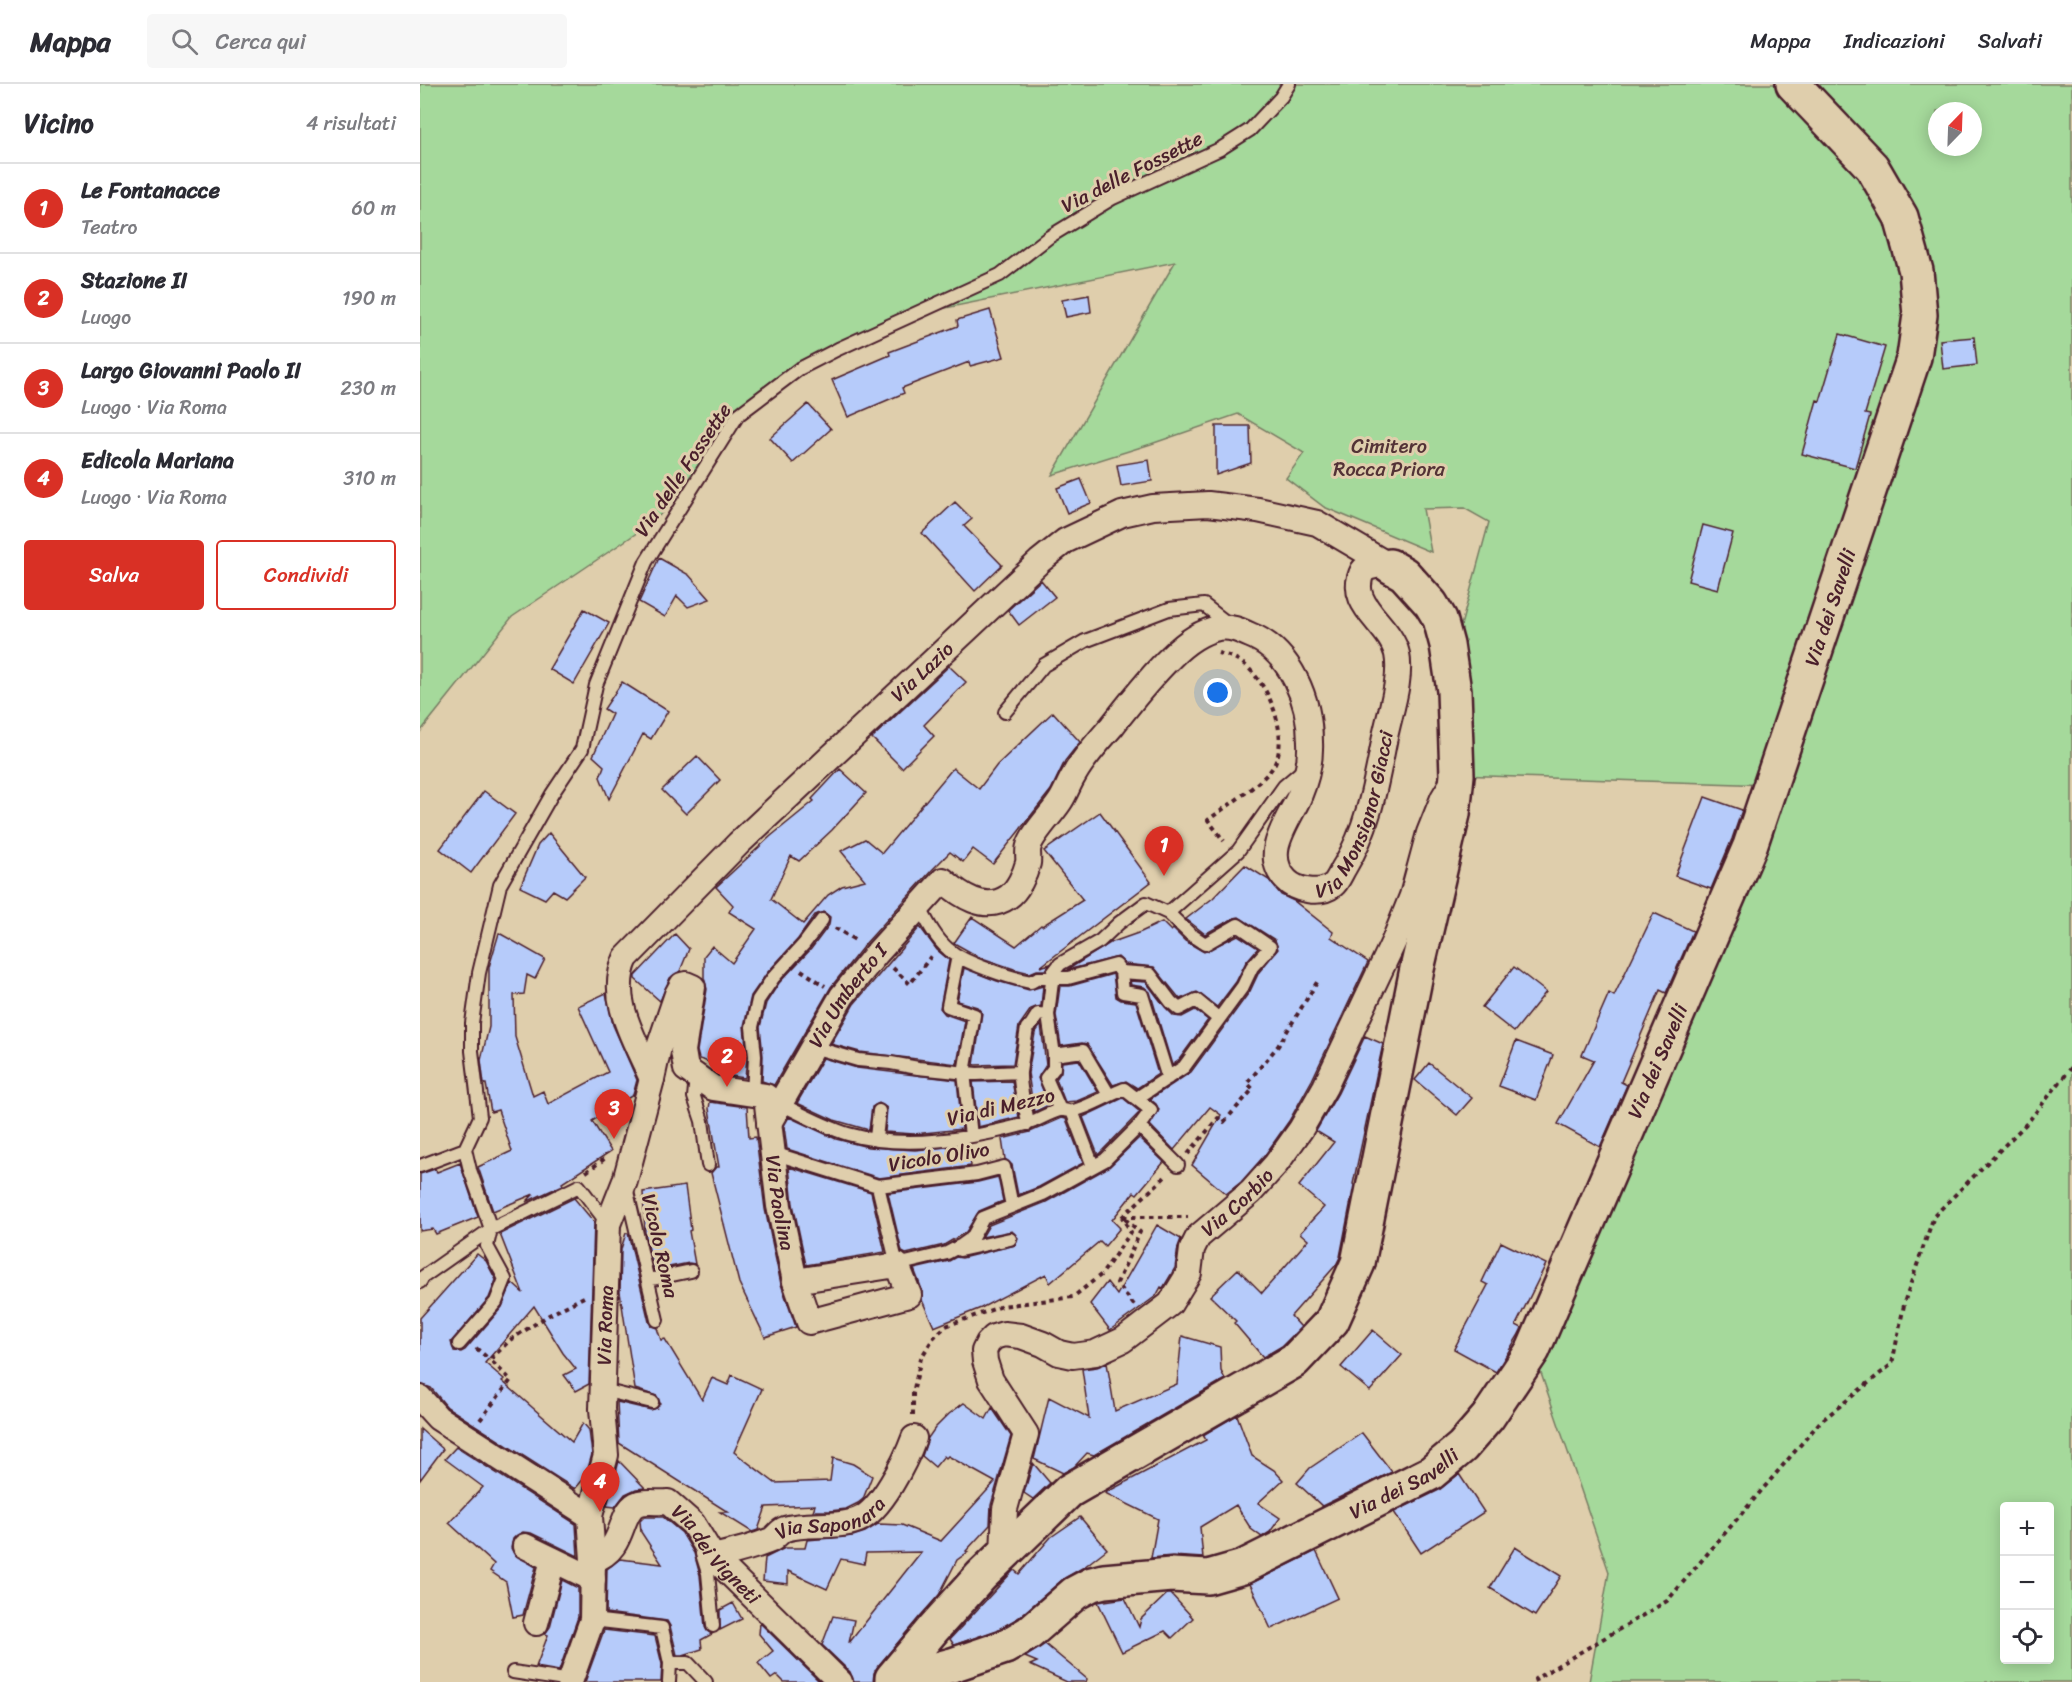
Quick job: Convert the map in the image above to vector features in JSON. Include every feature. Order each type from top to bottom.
[{"type":"street","name":"Via dei Savelli","points":[[891,1680],[952,1665],[1005,1647],[1029,1633],[1067,1599],[1092,1584],[1170,1575],[1208,1577],[1243,1567],[1431,1473],[1462,1447],[1488,1417],[1533,1350],[1750,846],[1914,357],[1920,315],[1916,271],[1901,217],[1872,167],[1793,84]]},
{"type":"street","name":"Via Lazio","points":[[652,1079],[623,1012],[619,979],[626,958],[739,843],[1040,561],[1065,541],[1122,514],[1153,507],[1208,504],[1258,510],[1317,523],[1390,567]]},
{"type":"street","name":"Via Monsignor Giacci","points":[[1232,627],[1260,639],[1275,650],[1295,676],[1306,715],[1310,741],[1309,764],[1299,797],[1279,834],[1276,859],[1286,880],[1297,887],[1312,891],[1323,890],[1334,885],[1349,859],[1375,790],[1394,698],[1398,665],[1392,642],[1361,601],[1358,591],[1360,576],[1364,570],[1378,565],[1390,567]]},
{"type":"street","name":"Via dei Savelli","points":[[891,1680],[934,1628],[1003,1553],[1069,1491],[1294,1361],[1332,1321],[1358,1263],[1417,969],[1453,814],[1457,775],[1454,691],[1447,645],[1440,619],[1431,604],[1404,574],[1390,567]]},
{"type":"street","name":"Via Umberto I","points":[[775,1114],[842,996],[876,954],[943,880],[955,891],[971,900],[993,902],[1008,897],[1021,881],[1028,863],[1029,845],[1063,799],[1074,773],[1111,726],[1169,659],[1190,641],[1204,632],[1232,627]]},
{"type":"street","name":"Via Corbio","points":[[1003,1553],[1005,1509],[1026,1434],[991,1380],[984,1351],[988,1343],[1004,1334],[1021,1336],[1059,1353],[1073,1356],[1095,1353],[1123,1340],[1170,1304],[1189,1273],[1192,1249],[1198,1237],[1251,1192],[1276,1164],[1325,1087],[1394,941],[1412,896],[1429,833],[1443,798],[1457,775]]},
{"type":"street","name":"Via Roma","points":[[571,1681],[592,1620],[593,1570],[590,1516],[606,1455],[603,1390],[608,1224],[625,1181],[659,1047],[677,994],[682,985],[686,984],[693,987],[682,1057],[686,1069],[704,1083]]},
{"type":"street","points":[[704,1083],[753,1095]]},
{"type":"street","name":"Via Paolina","points":[[753,1095],[766,1096],[775,1114],[773,1153],[779,1206],[795,1281],[809,1322],[909,1295],[897,1265]]},
{"type":"street","points":[[795,1281],[897,1265]]},
{"type":"street","points":[[420,1398],[438,1418],[590,1516]]},
{"type":"street","name":"Via Saponara","points":[[713,1557],[774,1538],[781,1530],[805,1525],[858,1520],[875,1506],[893,1482],[908,1455],[914,1438]]},
{"type":"street","name":"Via dei Vigneti","points":[[593,1570],[613,1547],[628,1510],[638,1503],[668,1503],[693,1524],[713,1557],[840,1682]]},
{"type":"street","points":[[525,1546],[553,1560],[593,1570]]},
{"type":"street","points":[[536,1623],[553,1560]]},
{"type":"lane","name":"Via delle Fossette","points":[[465,1149],[480,1118],[472,1052],[472,1023],[479,973],[500,885],[552,794],[582,749],[596,685],[646,562],[738,415],[799,369],[1000,275],[1049,237],[1113,198],[1220,149],[1250,130],[1281,97],[1289,84]]},
{"type":"lane","points":[[1005,712],[1044,665],[1085,641],[1169,609],[1204,604],[1232,627]]},
{"type":"lane","points":[[1168,913],[1238,851],[1284,786],[1309,764]]},
{"type":"lane","points":[[947,1253],[972,1238],[983,1218],[1043,1194],[1105,1160],[1139,1126],[1151,1110],[1137,1098],[1184,1067],[1243,986],[1252,967],[1270,947],[1238,925],[1204,944],[1168,913],[1146,903],[1100,941],[1060,964],[1052,979],[1048,1024],[1053,1038],[1054,1068],[1047,1078],[1093,1166]]},
{"type":"lane","points":[[919,906],[944,945],[958,956],[1031,982],[1038,978],[1079,976],[1116,965],[1121,972],[1123,992],[1142,995],[1168,1078]]},
{"type":"lane","points":[[753,1095],[755,1056],[752,1027],[758,1000],[773,978],[822,920]]},
{"type":"lane","points":[[958,956],[948,1006],[974,1015],[964,1073],[971,1136]]},
{"type":"lane","points":[[1121,972],[1150,974],[1179,1009],[1196,1000],[1219,1018]]},
{"type":"lane","points":[[1028,1124],[1019,1087],[1027,1028],[1032,1025],[1038,1014],[1048,1015]]},
{"type":"lane","points":[[813,1047],[858,1060],[964,1073],[1020,1072]]},
{"type":"lane","points":[[1054,1055],[1083,1051],[1109,1095]]},
{"type":"lane","points":[[704,1083],[694,1097],[702,1121],[708,1165]]},
{"type":"lane","name":"Via di Mezzo","points":[[775,1114],[850,1135],[942,1141],[1028,1124],[1124,1089],[1137,1098]]},
{"type":"lane","points":[[876,1138],[879,1111]]},
{"type":"lane","points":[[1139,1126],[1178,1165]]},
{"type":"lane","points":[[420,1166],[465,1149],[491,1229],[487,1246],[505,1278],[496,1302],[459,1344]]},
{"type":"lane","name":"Vicolo Olivo","points":[[773,1153],[878,1186],[977,1174],[1004,1167],[1012,1206]]},
{"type":"lane","name":"Vicolo Roma","points":[[625,1181],[657,1320]]},
{"type":"lane","points":[[420,1282],[423,1277],[491,1229],[579,1186],[608,1224]]},
{"type":"lane","name":"Vicolo Olivo","points":[[878,1186],[897,1265]]},
{"type":"lane","points":[[897,1265],[1010,1239]]},
{"type":"lane","points":[[648,1280],[691,1271]]},
{"type":"lane","points":[[603,1390],[652,1402]]},
{"type":"lane","points":[[693,1524],[708,1573],[713,1626]]},
{"type":"lane","points":[[592,1620],[663,1628],[670,1663],[669,1682]]},
{"type":"lane","points":[[670,1663],[688,1663],[706,1682]]},
{"type":"lane","points":[[513,1672],[571,1681]]},
{"type":"path","points":[[1211,654],[1218,653],[1237,659],[1256,676],[1268,695],[1280,738],[1279,755],[1270,771],[1208,820],[1226,844],[1220,849]]},
{"type":"path","points":[[822,920],[876,954],[910,984],[930,957],[944,945]]},
{"type":"path","points":[[787,962],[842,996]]},
{"type":"path","points":[[1122,1217],[1178,1165],[1218,1118],[1224,1122],[1253,1089],[1247,1083],[1278,1046],[1319,979]]},
{"type":"path","points":[[1536,1682],[1535,1679],[1667,1601],[1820,1422],[1892,1364],[1905,1300],[1934,1215],[2028,1122],[2072,1067]]},
{"type":"path","points":[[579,1186],[585,1173],[612,1153]]},
{"type":"path","points":[[1122,1217],[1223,1217]]},
{"type":"path","points":[[1122,1217],[1140,1232],[1117,1283],[1147,1321]]},
{"type":"path","points":[[914,1438],[913,1393],[921,1358],[934,1337],[946,1326],[1002,1306],[1073,1297],[1102,1274],[1131,1233],[1122,1217]]},
{"type":"path","points":[[468,1436],[511,1380],[490,1360],[510,1340],[605,1284]]},
{"type":"green space","name":"Cimitero Rocca Priora","points":[[420,84],[2072,84],[2072,1682],[1589,1682],[1609,1572],[1533,1350],[1770,785],[1457,775],[1450,666],[1489,522],[1464,508],[1423,509],[1431,552],[1324,507],[1286,478],[1304,453],[1238,414],[1052,475],[1175,262],[896,318],[799,369],[731,423],[656,520],[512,617],[420,732]]},
{"type":"building","points":[[1089,295],[1091,312],[1066,317],[1062,300]]},
{"type":"building","points":[[990,310],[1004,357],[970,366],[969,362],[902,388],[904,393],[848,417],[832,380],[890,355],[889,352],[958,326],[957,320]]},
{"type":"building","points":[[1840,334],[1885,347],[1865,414],[1870,415],[1855,468],[1802,454],[1817,400],[1820,401]]},
{"type":"building","points":[[1974,337],[1977,365],[1943,369],[1940,340]]},
{"type":"building","points":[[808,404],[831,429],[793,463],[770,438]]},
{"type":"building","points":[[1216,426],[1250,426],[1251,463],[1216,475]]},
{"type":"building","points":[[1149,460],[1152,481],[1121,486],[1117,465]]},
{"type":"building","points":[[1081,479],[1091,503],[1067,513],[1057,488]]},
{"type":"building","points":[[955,502],[972,519],[964,526],[1002,565],[975,591],[922,533]]},
{"type":"building","points":[[1703,525],[1733,533],[1718,589],[1688,581]]},
{"type":"building","points":[[659,558],[689,575],[710,599],[688,607],[677,596],[665,617],[639,602]]},
{"type":"building","points":[[1041,580],[1055,597],[1019,625],[1008,610]]},
{"type":"building","points":[[584,609],[609,623],[574,684],[549,669]]},
{"type":"building","points":[[949,666],[966,682],[924,725],[934,736],[902,768],[872,738]]},
{"type":"building","points":[[622,682],[668,711],[651,739],[643,734],[609,799],[600,777],[604,766],[593,756],[612,714],[604,709]]},
{"type":"building","points":[[1053,712],[1080,742],[1065,761],[1051,790],[993,864],[973,849],[963,862],[950,852],[932,870],[866,943],[831,987],[774,1085],[762,1081],[763,1056],[760,1027],[766,1003],[779,983],[811,949],[829,925],[830,917],[824,912],[815,915],[751,996],[744,1026],[747,1056],[745,1078],[718,1074],[716,1064],[699,1059],[697,1051],[707,989],[704,978],[704,956],[712,946],[732,963],[756,929],[729,912],[733,905],[716,887],[771,836],[814,801],[812,799],[840,769],[866,793],[799,861],[791,856],[771,899],[803,924],[828,895],[842,886],[865,880],[841,851],[865,839],[882,853],[953,768],[979,789],[997,765]]},
{"type":"building","points":[[697,756],[720,780],[686,814],[662,790]]},
{"type":"building","points":[[484,791],[515,814],[471,873],[440,849]]},
{"type":"building","points":[[1705,797],[1742,810],[1711,889],[1675,876]]},
{"type":"building","points":[[1100,812],[1151,882],[1040,967],[1050,964],[1046,970],[1030,973],[1014,969],[979,957],[954,943],[972,917],[1016,946],[1041,925],[1083,900],[1044,851]]},
{"type":"building","points":[[549,833],[585,877],[565,897],[553,890],[545,899],[520,887],[538,845]]},
{"type":"building","points":[[1245,865],[1269,880],[1281,895],[1294,901],[1333,932],[1331,937],[1368,962],[1312,1080],[1289,1121],[1265,1155],[1241,1182],[1226,1194],[1192,1165],[1221,1115],[1210,1107],[1174,1150],[1150,1125],[1159,1110],[1150,1099],[1191,1072],[1250,991],[1259,972],[1278,949],[1275,940],[1239,917],[1205,934],[1186,919],[1213,898]]},
{"type":"building","points":[[1654,913],[1693,931],[1666,993],[1660,990],[1621,1082],[1627,1085],[1600,1147],[1558,1124],[1594,1060],[1582,1055],[1609,993],[1614,996]]},
{"type":"building","points":[[1162,922],[1185,941],[1204,952],[1238,935],[1258,948],[1246,962],[1236,982],[1217,1007],[1197,992],[1180,999],[1154,967],[1125,964],[1118,957],[1067,970],[1110,943]]},
{"type":"building","points":[[920,927],[937,950],[949,960],[940,1008],[945,1014],[965,1021],[957,1064],[860,1052],[831,1044],[854,1004]]},
{"type":"building","points":[[499,933],[545,959],[535,979],[527,975],[524,994],[514,995],[515,1037],[533,1096],[543,1091],[548,1104],[608,1072],[578,1006],[606,993],[613,1025],[637,1080],[633,1095],[592,1121],[611,1151],[562,1183],[563,1185],[526,1202],[534,1194],[493,1211],[478,1167],[512,1151],[498,1110],[491,1112],[481,1060],[489,1027],[489,967]]},
{"type":"building","points":[[675,934],[689,949],[680,971],[670,978],[660,1001],[635,979],[635,976]]},
{"type":"building","points":[[1514,967],[1546,992],[1514,1032],[1482,1007]]},
{"type":"building","points":[[964,968],[1029,990],[1043,986],[1041,1006],[1031,1009],[1019,1026],[1013,1064],[974,1065],[982,1013],[977,1007],[957,1001]]},
{"type":"building","points":[[1113,974],[1116,997],[1136,1002],[1158,1074],[1137,1088],[1126,1081],[1113,1085],[1087,1044],[1061,1046],[1056,1015],[1060,986],[1070,986]]},
{"type":"building","points":[[1130,981],[1146,982],[1174,1016],[1182,1017],[1195,1010],[1208,1020],[1178,1061],[1172,1065],[1150,992],[1144,987],[1131,985]]},
{"type":"building","points":[[1041,1025],[1046,1065],[1038,1078],[1049,1105],[1034,1112],[1028,1073],[1035,1033]]},
{"type":"building","points":[[1365,1036],[1383,1044],[1340,1257],[1336,1265],[1291,1316],[1301,1327],[1282,1346],[1263,1357],[1234,1323],[1236,1321],[1210,1296],[1238,1269],[1262,1293],[1308,1240],[1300,1233],[1324,1207],[1299,1186],[1334,1142],[1316,1131],[1338,1093]]},
{"type":"building","points":[[1516,1041],[1553,1055],[1536,1100],[1499,1086]]},
{"type":"building","points":[[823,1058],[857,1068],[957,1080],[962,1129],[914,1134],[885,1132],[887,1108],[879,1103],[872,1107],[869,1130],[834,1120],[797,1103]]},
{"type":"building","points":[[1079,1060],[1098,1092],[1077,1101],[1065,1102],[1056,1079],[1061,1072],[1062,1062]]},
{"type":"building","points":[[1429,1063],[1472,1098],[1457,1115],[1415,1080]]},
{"type":"building","points":[[1012,1081],[1019,1117],[978,1127],[973,1082]]},
{"type":"building","points":[[1123,1098],[1140,1112],[1098,1155],[1083,1117]]},
{"type":"building","points":[[710,1102],[747,1107],[749,1138],[756,1137],[765,1209],[781,1284],[796,1327],[765,1337],[739,1283],[711,1173],[719,1167],[709,1109]]},
{"type":"building","points":[[789,1117],[836,1139],[868,1147],[915,1150],[968,1145],[971,1166],[879,1178],[787,1149],[784,1126]]},
{"type":"building","points":[[1062,1118],[1066,1119],[1083,1163],[1039,1187],[1018,1195],[1012,1165],[1005,1159],[1002,1139],[1030,1132]]},
{"type":"building","points":[[1139,1138],[1164,1162],[1137,1194],[1134,1192],[1112,1220],[1120,1228],[1105,1246],[1100,1241],[1050,1283],[1046,1274],[981,1308],[934,1327],[922,1300],[922,1290],[914,1269],[949,1261],[956,1257],[962,1258],[1015,1245],[1018,1238],[1012,1231],[982,1237],[989,1225],[1046,1202],[1109,1167]]},
{"type":"building","points":[[460,1163],[478,1217],[436,1234],[433,1229],[420,1231],[420,1174],[435,1169],[437,1172]]},
{"type":"building","points":[[789,1167],[871,1192],[885,1252],[806,1265],[793,1204]]},
{"type":"building","points":[[998,1177],[1003,1201],[979,1211],[966,1232],[944,1245],[906,1254],[902,1252],[888,1193],[978,1182]]},
{"type":"building","points":[[685,1186],[695,1264],[689,1263],[654,1270],[645,1233],[643,1192]]},
{"type":"building","points":[[574,1198],[594,1222],[589,1384],[576,1391],[564,1375],[576,1369],[563,1353],[534,1306],[485,1363],[504,1379],[502,1381],[572,1442],[583,1423],[589,1430],[592,1454],[586,1476],[575,1489],[447,1407],[431,1388],[420,1384],[420,1318],[477,1254],[486,1261],[496,1280],[489,1298],[451,1342],[454,1351],[465,1350],[502,1307],[512,1283],[523,1293],[500,1234]]},
{"type":"building","points":[[1157,1225],[1181,1239],[1175,1268],[1156,1296],[1110,1330],[1090,1304],[1107,1282],[1117,1295]]},
{"type":"building","points":[[626,1233],[628,1233],[649,1322],[651,1326],[657,1328],[661,1340],[665,1339],[702,1400],[712,1378],[728,1385],[732,1375],[762,1389],[734,1452],[775,1483],[830,1481],[833,1458],[853,1464],[872,1476],[863,1499],[846,1509],[830,1511],[813,1511],[815,1505],[766,1507],[758,1530],[752,1532],[720,1512],[728,1512],[619,1443],[617,1402],[651,1410],[657,1408],[660,1403],[657,1396],[635,1389],[620,1292],[621,1249]]},
{"type":"building","points":[[1501,1242],[1546,1264],[1516,1325],[1522,1328],[1496,1372],[1454,1349],[1488,1285],[1482,1282]]},
{"type":"building","points":[[1373,1330],[1402,1355],[1370,1391],[1341,1367]]},
{"type":"building","points":[[1182,1336],[1220,1347],[1221,1371],[1225,1379],[1094,1455],[1087,1453],[1074,1467],[1063,1473],[1034,1459],[1049,1397],[1089,1418],[1082,1369],[1107,1363],[1115,1411],[1177,1384]]},
{"type":"building","points":[[964,1403],[986,1419],[992,1408],[1011,1436],[991,1505],[990,1525],[966,1551],[968,1552],[957,1560],[939,1595],[878,1666],[873,1682],[854,1682],[850,1672],[822,1645],[833,1616],[854,1620],[849,1643],[921,1552],[866,1553],[864,1564],[841,1559],[827,1589],[788,1571],[788,1584],[763,1581],[765,1558],[785,1548],[805,1548],[807,1540],[853,1536],[878,1524],[902,1525],[941,1541],[995,1482],[948,1456],[946,1458],[944,1456],[935,1467],[922,1456],[928,1438],[935,1428]]},
{"type":"building","points":[[1237,1415],[1252,1456],[1274,1470],[1283,1480],[1258,1503],[1280,1518],[1270,1532],[1262,1537],[1251,1529],[1236,1505],[1200,1527],[1203,1558],[1172,1556],[1151,1558],[1158,1519],[1105,1493],[1206,1440],[1203,1435]]},
{"type":"building","points":[[420,1429],[443,1449],[420,1480]]},
{"type":"building","points":[[1362,1433],[1392,1472],[1322,1506],[1297,1483],[1310,1468]]},
{"type":"building","points":[[456,1447],[576,1524],[578,1556],[531,1533],[523,1532],[513,1539],[511,1548],[514,1554],[536,1567],[523,1615],[513,1617],[506,1582],[490,1571],[494,1564],[449,1523],[483,1487],[445,1459]]},
{"type":"building","points":[[619,1461],[645,1488],[625,1494],[615,1507],[607,1506]]},
{"type":"building","points":[[1033,1463],[1050,1483],[1033,1499],[1024,1493]]},
{"type":"building","points":[[1459,1474],[1484,1512],[1421,1553],[1394,1512],[1439,1490]]},
{"type":"building","points":[[644,1517],[663,1517],[682,1533],[694,1553],[700,1575],[705,1627],[712,1634],[701,1640],[702,1649],[677,1655],[667,1621],[606,1613],[607,1569],[620,1559],[662,1564],[641,1532],[640,1521]]},
{"type":"building","points":[[1080,1517],[1107,1549],[1084,1567],[1063,1579],[1018,1618],[997,1630],[954,1645],[950,1639],[1012,1572],[1014,1570],[1019,1574],[1051,1537]]},
{"type":"building","points":[[1515,1547],[1561,1576],[1535,1616],[1490,1588]]},
{"type":"building","points":[[1316,1551],[1338,1598],[1271,1629],[1250,1584]]},
{"type":"building","points":[[562,1580],[578,1588],[578,1617],[559,1671],[536,1667],[548,1635],[545,1634],[550,1627]]},
{"type":"building","points":[[1167,1594],[1171,1594],[1193,1618],[1172,1638],[1165,1631],[1122,1652],[1098,1602],[1125,1598],[1139,1627],[1141,1619]]},
{"type":"building","points":[[733,1603],[742,1619],[720,1630],[720,1610]]},
{"type":"building","points":[[760,1623],[820,1682],[784,1682],[777,1675],[771,1679],[758,1663],[773,1651],[759,1634]]},
{"type":"building","points":[[604,1630],[655,1636],[662,1664],[661,1682],[585,1682]]},
{"type":"building","points":[[1045,1644],[1087,1679],[1086,1682],[1067,1682],[1030,1665],[1037,1662],[1025,1657]]},
{"type":"place","name":"Le Fontanacce","points":[[1164,876]]},
{"type":"place","name":"Stazione II","points":[[727,1087]]},
{"type":"place","name":"Largo Giovanni Paolo II","points":[[614,1139]]},
{"type":"place","name":"Edicola Mariana","points":[[600,1512]]}]
